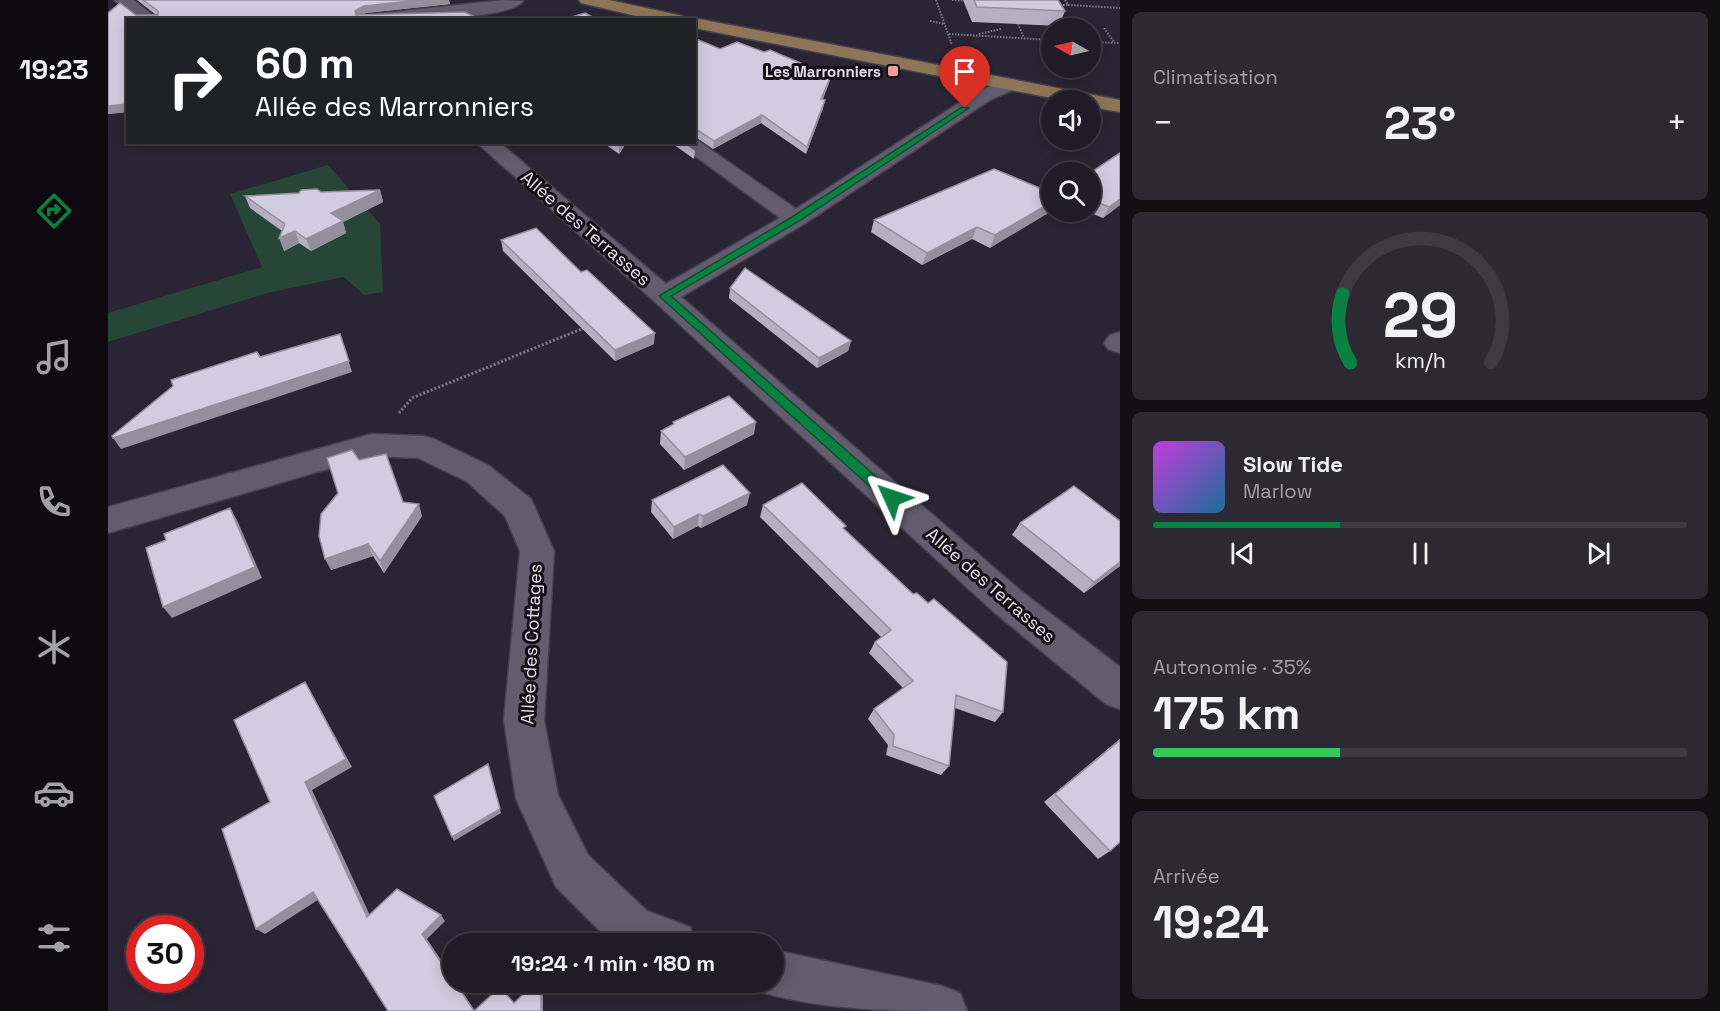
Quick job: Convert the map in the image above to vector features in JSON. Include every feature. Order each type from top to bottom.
[{"type":"main road","points":[[587,0],[668,18]]},
{"type":"main road","points":[[696,23],[1041,91]]},
{"type":"main road","points":[[1101,103],[1120,106]]},
{"type":"street","points":[[122,0],[148,18]]},
{"type":"street","points":[[383,18],[515,2],[513,18]]},
{"type":"street","points":[[664,296],[796,219],[983,96],[1008,85]]},
{"type":"street","name":"Allée des Terrasses","points":[[488,144],[664,296],[1008,602],[1120,691]]},
{"type":"street","points":[[689,144],[796,219]]},
{"type":"street","name":"Allée des Cottages","points":[[108,520],[372,445],[423,447],[477,473],[519,508],[537,551],[524,720],[537,799],[572,871],[632,929],[643,933]]},
{"type":"street","points":[[784,976],[942,1011]]},
{"type":"path","points":[[936,0],[961,76]]},
{"type":"path","points":[[952,0],[973,1]]},
{"type":"path","points":[[1065,0],[1068,5]]},
{"type":"path","points":[[1093,2],[1095,7]]},
{"type":"path","points":[[1048,4],[1120,8]]},
{"type":"path","points":[[1089,6],[1094,14]]},
{"type":"path","points":[[930,21],[945,24]]},
{"type":"path","points":[[1018,24],[1024,38]]},
{"type":"path","points":[[1104,28],[1114,43]]},
{"type":"path","points":[[975,35],[1000,29]]},
{"type":"path","points":[[949,34],[1041,39]]},
{"type":"path","points":[[1101,42],[1120,43]]},
{"type":"path","points":[[412,398],[587,327]]},
{"type":"green space","points":[[328,165],[380,224],[383,292],[364,295],[344,277],[271,292],[108,342],[108,313],[262,267],[230,194]]},
{"type":"building","points":[[143,0],[421,0],[364,6],[355,11],[356,15],[465,12],[477,18],[126,18],[126,104],[108,106],[108,13],[120,3],[136,15],[158,15],[158,11]]},
{"type":"building","points":[[974,0],[1058,0],[1065,11],[977,7]]},
{"type":"building","points":[[585,13],[594,18],[568,18]]},
{"type":"building","points":[[696,39],[720,49],[737,42],[764,52],[770,50],[831,76],[821,99],[825,100],[807,147],[762,115],[714,141],[696,129]]},
{"type":"building","points":[[1120,153],[1120,199],[1109,207],[1101,204],[1101,166]]},
{"type":"building","points":[[994,169],[1041,188],[1041,208],[995,235],[977,227],[927,253],[874,220]]},
{"type":"building","points":[[317,189],[321,192],[380,190],[331,213],[343,221],[306,239],[295,231],[279,238],[285,224],[245,196],[299,193],[301,190]]},
{"type":"building","points":[[536,228],[581,272],[587,270],[655,333],[615,350],[501,240]]},
{"type":"building","points":[[745,268],[851,341],[819,358],[730,288]]},
{"type":"building","points":[[340,334],[349,361],[113,438],[112,436],[173,386],[171,380],[257,352],[260,357]]},
{"type":"building","points":[[729,396],[756,422],[685,457],[661,431],[674,424],[673,422]]},
{"type":"building","points":[[352,450],[359,460],[386,454],[403,502],[419,504],[380,561],[368,544],[325,559],[319,536],[321,514],[338,493],[327,458]]},
{"type":"building","points":[[723,465],[750,493],[703,516],[699,514],[674,527],[652,500]]},
{"type":"building","points":[[802,483],[846,526],[843,528],[913,594],[917,593],[928,603],[934,599],[1007,662],[1003,712],[956,695],[949,766],[893,746],[894,735],[874,709],[913,681],[875,642],[891,630],[763,505]]},
{"type":"building","points":[[1074,486],[1120,521],[1120,562],[1094,582],[1020,523]]},
{"type":"building","points":[[230,508],[255,567],[163,607],[146,548],[166,540],[164,534]]},
{"type":"building","points":[[305,682],[346,759],[305,782],[367,917],[397,889],[441,915],[422,934],[442,964],[442,993],[462,993],[474,1011],[388,1011],[313,892],[256,929],[222,829],[270,802],[234,720]]},
{"type":"building","points":[[1120,740],[1120,842],[1110,851],[1055,794]]},
{"type":"building","points":[[488,764],[500,809],[452,837],[434,796]]},
{"type":"building","points":[[494,993],[505,993],[514,1003],[524,993],[541,993],[541,1011],[474,1011]]},
{"type":"place","name":"Les Marronniers","points":[[893,71]]},
{"type":"route","points":[[892,498],[664,296],[796,219],[965,108]]}]
